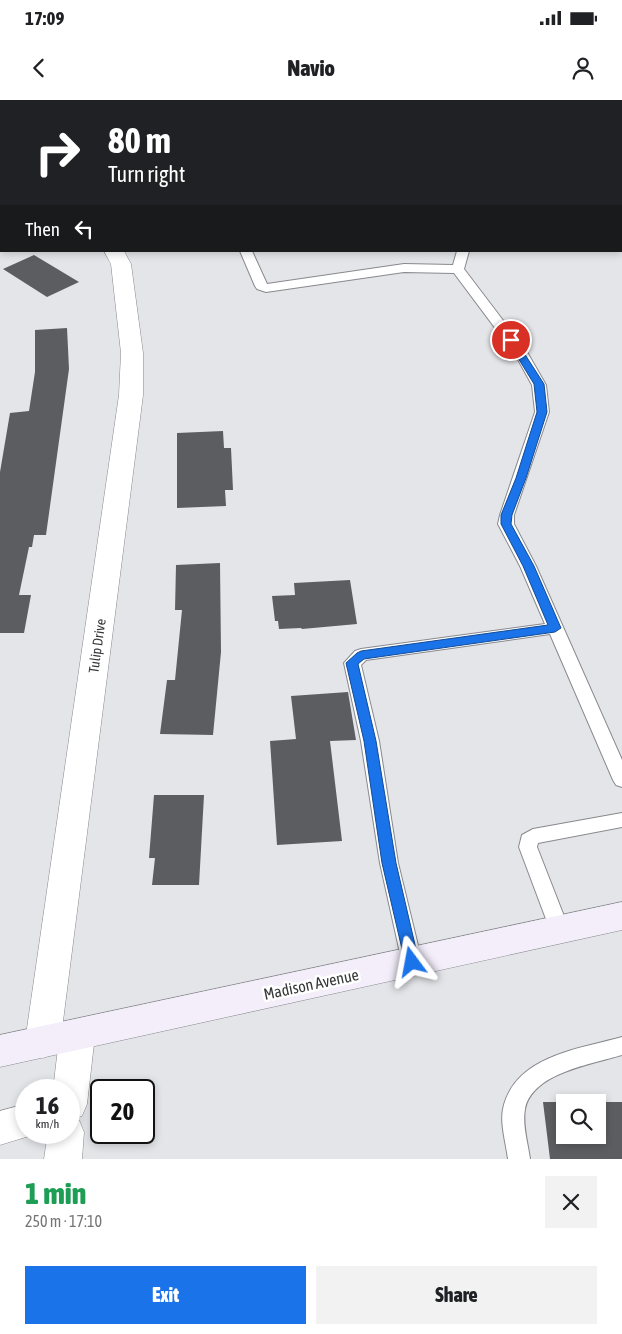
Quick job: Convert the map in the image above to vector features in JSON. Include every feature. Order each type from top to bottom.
[{"type":"main road","name":"Madison Avenue","points":[[0,1051],[622,916]]},
{"type":"street","name":"Tulip Drive","points":[[43,1042],[131,395],[132,352],[121,264],[115,252]]},
{"type":"street","points":[[72,1079],[77,1035]]},
{"type":"street","points":[[0,1128],[15,1124]]},
{"type":"street","points":[[63,1159],[65,1144]]},
{"type":"lane","points":[[246,252],[262,286],[266,288],[404,268],[458,269]]},
{"type":"lane","points":[[462,252],[458,269],[522,355],[539,384],[542,412],[521,478],[506,515],[506,524],[528,566],[622,780]]},
{"type":"lane","points":[[412,962],[389,863],[370,741],[352,663],[361,656],[555,628]]},
{"type":"lane","points":[[559,929],[528,847],[529,840],[533,836],[622,820]]},
{"type":"lane","points":[[519,1159],[514,1109],[523,1087],[548,1068],[622,1046]]},
{"type":"building","points":[[34,255],[79,282],[47,297],[3,269]]},
{"type":"building","points":[[67,328],[69,369],[46,535],[34,535],[32,547],[29,547],[19,595],[31,595],[24,633],[0,633],[0,472],[10,413],[29,411],[35,372],[35,330]]},
{"type":"building","points":[[223,431],[224,448],[231,448],[233,490],[225,490],[226,506],[177,508],[177,433]]},
{"type":"building","points":[[220,563],[221,652],[213,735],[160,734],[167,680],[175,680],[182,610],[175,610],[176,565]]},
{"type":"building","points":[[350,580],[357,624],[279,629],[278,621],[275,621],[272,596],[295,595],[294,583]]},
{"type":"building","points":[[348,692],[356,740],[330,741],[342,841],[277,845],[270,741],[296,739],[291,696]]},
{"type":"building","points":[[154,795],[204,795],[199,885],[152,885],[155,858],[149,858]]},
{"type":"building","points":[[543,1102],[556,1102],[556,1144],[606,1144],[606,1102],[622,1102],[622,1159],[550,1159]]},
{"type":"route","points":[[412,962],[389,863],[370,741],[352,663],[361,656],[555,628],[528,566],[506,524],[506,515],[521,478],[542,412],[539,384],[511,340]]}]
